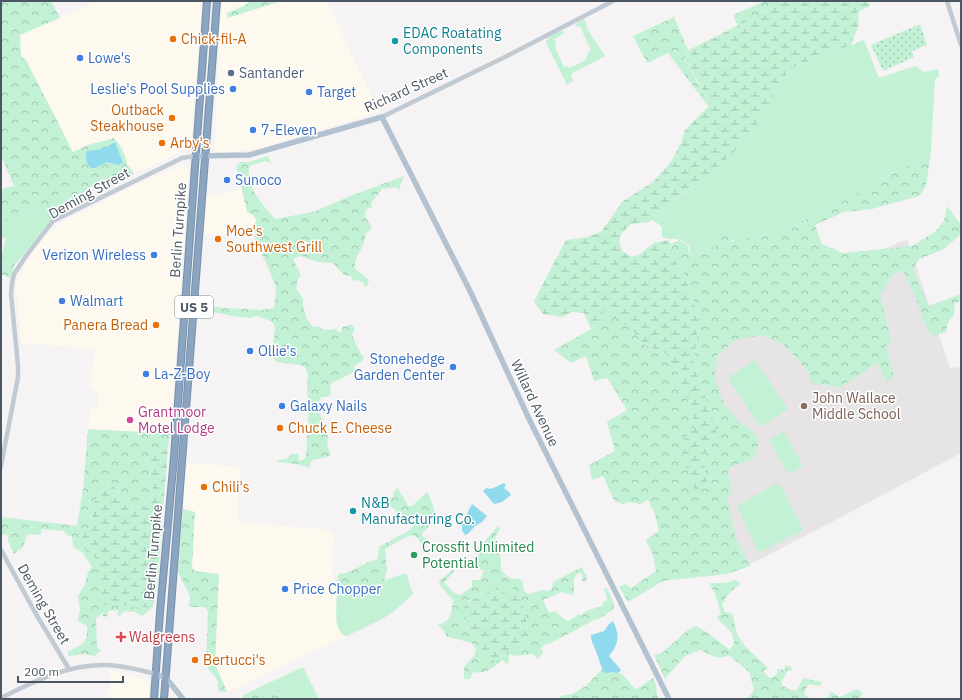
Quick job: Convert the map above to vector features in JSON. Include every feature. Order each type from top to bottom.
[{"type":"highway","name":"Berlin Turnpike","points":[[154,699],[207,1]]},
{"type":"highway","name":"Berlin Turnpike","points":[[164,699],[217,1]]},
{"type":"highway","points":[[205,23],[215,24]]},
{"type":"main road","name":"Richard Street","points":[[195,156],[250,154],[382,117]]},
{"type":"main road","name":"Willard Avenue","points":[[382,117],[471,293],[530,421],[669,699]]},
{"type":"main road","points":[[156,674],[166,678],[184,699]]},
{"type":"street","name":"Richard Street","points":[[382,117],[505,57],[614,1]]},
{"type":"street","points":[[947,1],[961,45]]},
{"type":"street","name":"Deming Street","points":[[1,466],[18,377],[11,289],[14,274],[53,221],[182,158],[195,156]]},
{"type":"street","name":"Deming Street","points":[[1,550],[36,614],[69,669]]},
{"type":"street","points":[[1,698],[16,690],[69,669],[84,666],[119,666],[156,674]]},
{"type":"shaded area","points":[[97,1],[202,1],[191,147],[134,174],[128,165],[121,146],[114,138],[88,145],[73,153],[26,60],[21,56],[20,35]]},
{"type":"shaded area","points":[[221,1],[248,1],[248,4],[227,13],[228,18],[281,1],[328,1],[379,112],[262,148],[223,153],[214,150]]},
{"type":"shaded area","points":[[184,164],[187,165],[189,170],[171,427],[164,427],[158,433],[88,429],[90,408],[96,408],[99,400],[97,394],[91,387],[94,349],[21,343],[16,283],[25,264],[42,238],[62,222],[129,188]]},
{"type":"shaded area","points":[[248,186],[258,219],[255,224],[249,229],[215,236],[211,234],[205,235],[203,237],[207,194],[217,195],[239,190]]},
{"type":"shaded area","name":"John Wallace Middle School","points":[[907,239],[950,368],[961,367],[961,453],[745,567],[733,571],[694,282],[830,274]]},
{"type":"shaded area","points":[[193,463],[240,467],[237,522],[331,530],[333,536],[332,572],[333,581],[337,592],[336,622],[343,635],[347,636],[227,692],[215,664],[219,574],[195,571],[192,566],[195,512],[183,509],[185,468],[188,464]]},
{"type":"shaded area","points":[[107,669],[149,681],[149,699],[108,699],[110,678]]},
{"type":"green space","points":[[1,1],[51,1],[60,18],[20,35],[21,56],[26,60],[73,152],[88,145],[114,138],[124,154],[128,169],[128,174],[119,178],[105,177],[88,188],[48,209],[36,208],[11,222],[1,217],[1,191],[4,188],[14,186],[1,155]]},
{"type":"green space","points":[[248,1],[281,1],[228,18],[227,13],[248,4]]},
{"type":"green space","points":[[765,1],[787,1],[738,26],[733,15]]},
{"type":"green space","points":[[787,1],[868,1],[870,6],[858,12],[859,24],[851,45],[791,68],[777,86],[769,105],[750,137],[713,171],[662,210],[653,220],[649,222],[631,224],[621,234],[619,243],[623,252],[632,257],[640,254],[654,243],[668,240],[671,244],[674,259],[685,276],[699,319],[694,361],[717,429],[703,458],[708,488],[695,491],[679,445],[695,425],[682,380],[666,354],[645,345],[631,329],[605,310],[591,329],[584,313],[572,312],[562,317],[543,314],[534,301],[566,240],[588,237],[602,231],[622,202],[654,181],[671,162],[681,143],[685,130],[710,105],[683,53]]},
{"type":"green space","points":[[674,17],[688,50],[683,53],[710,105],[708,106],[668,53],[647,63],[633,36]]},
{"type":"green space","points":[[584,19],[588,30],[605,56],[571,74],[573,81],[567,85],[546,43],[548,38],[553,34],[564,31],[564,34],[554,39],[556,43],[555,47],[564,67],[567,66],[569,68],[586,60],[588,53],[591,50],[580,26],[577,27],[575,25]]},
{"type":"green space","points":[[920,24],[927,45],[912,51],[914,57],[883,71],[871,45]]},
{"type":"green space","points":[[864,40],[879,78],[915,66],[924,72],[938,69],[939,76],[935,79],[931,152],[838,204],[785,229],[734,242],[728,236],[717,246],[694,256],[690,254],[690,246],[683,241],[662,237],[662,227],[653,220],[662,210],[685,193],[750,137],[769,105],[777,86],[791,68]]},
{"type":"green space","points":[[931,152],[926,186],[919,196],[872,209],[844,212],[815,225],[822,244],[843,253],[912,246],[935,232],[944,221],[947,206],[961,225],[961,234],[944,249],[919,259],[913,269],[928,306],[961,294],[961,301],[955,303],[954,315],[948,322],[946,332],[932,336],[924,322],[915,296],[903,271],[893,275],[880,295],[891,341],[886,346],[894,376],[887,382],[878,363],[840,387],[811,383],[808,371],[784,345],[762,335],[736,340],[717,355],[715,380],[725,406],[738,421],[753,431],[759,442],[753,459],[732,466],[727,470],[733,492],[727,497],[736,538],[750,566],[727,574],[663,581],[628,602],[619,587],[626,584],[631,588],[656,571],[653,555],[646,540],[659,531],[655,514],[648,500],[640,504],[629,502],[623,504],[614,501],[603,476],[592,480],[589,465],[615,451],[607,422],[627,410],[607,378],[594,381],[586,356],[571,363],[554,350],[591,329],[605,309],[631,329],[645,345],[666,354],[682,380],[695,425],[708,488],[703,458],[717,429],[694,361],[699,319],[685,276],[674,259],[671,244],[679,240],[688,245],[689,254],[694,256],[716,246],[715,239],[721,235],[728,236],[732,242],[785,229],[838,204]]},
{"type":"green space","points":[[268,156],[271,163],[265,161],[249,166],[249,174],[252,188],[256,195],[275,219],[313,212],[350,196],[404,176],[398,192],[397,187],[382,189],[371,203],[372,207],[366,210],[365,216],[372,229],[366,233],[364,243],[355,261],[355,269],[369,280],[367,286],[365,287],[364,283],[358,280],[353,281],[351,276],[344,275],[333,263],[318,262],[301,256],[293,259],[301,275],[298,279],[296,288],[303,299],[303,306],[307,319],[313,327],[318,326],[324,330],[337,329],[337,332],[341,332],[343,327],[352,324],[355,330],[352,335],[362,356],[364,356],[362,361],[354,366],[356,371],[330,384],[331,394],[327,397],[321,397],[318,409],[328,435],[327,444],[331,456],[312,460],[309,468],[297,464],[277,462],[278,460],[286,459],[292,454],[299,454],[298,461],[303,460],[306,457],[309,405],[307,391],[308,375],[306,368],[301,365],[277,362],[273,358],[272,353],[275,329],[271,321],[257,316],[250,318],[214,312],[212,314],[206,313],[206,307],[208,304],[214,307],[261,310],[274,308],[276,287],[265,260],[259,250],[252,247],[252,244],[255,242],[255,232],[249,229],[255,224],[256,219],[253,215],[247,212],[236,167],[241,162],[249,162]]},
{"type":"green space","points":[[128,165],[134,174],[99,193],[91,186],[105,177],[119,178],[127,174]]},
{"type":"green space","points":[[88,188],[88,198],[51,221],[15,265],[4,257],[1,257],[6,239],[1,236],[1,217],[11,222],[36,208],[48,209]]},
{"type":"green space","points":[[4,256],[15,265],[10,278],[1,274],[1,257]]},
{"type":"green space","points":[[755,360],[788,409],[760,427],[728,378]]},
{"type":"green space","points":[[164,427],[171,427],[168,447],[164,451],[149,454],[148,459],[153,488],[149,506],[141,509],[132,509],[121,498],[118,490],[91,515],[95,557],[97,566],[103,577],[101,591],[131,606],[152,608],[142,616],[135,612],[124,611],[120,616],[117,615],[118,610],[108,611],[107,617],[103,616],[103,613],[96,618],[97,648],[101,650],[95,656],[84,654],[68,656],[68,652],[84,643],[87,635],[87,626],[78,621],[80,609],[78,596],[85,584],[88,572],[92,567],[82,552],[73,546],[72,536],[67,535],[64,531],[42,529],[40,535],[27,535],[23,547],[14,554],[8,541],[7,534],[1,535],[1,517],[77,526],[83,489],[88,429],[158,433]]},
{"type":"green space","points":[[784,431],[803,466],[788,474],[769,440]]},
{"type":"green space","points":[[168,447],[158,576],[153,606],[152,608],[110,606],[102,604],[102,577],[95,557],[89,555],[81,544],[84,533],[92,530],[92,512],[97,497],[103,487],[112,486],[116,488],[120,496],[132,509],[141,509],[149,506],[153,488],[148,464],[149,454],[164,451]]},
{"type":"green space","points":[[776,484],[782,487],[803,530],[761,552],[757,550],[737,506]]},
{"type":"green space","points":[[398,488],[408,506],[412,506],[426,493],[428,493],[435,510],[435,518],[429,527],[423,532],[422,536],[428,541],[427,544],[421,544],[418,538],[413,535],[404,538],[385,549],[387,570],[384,581],[343,595],[337,592],[338,574],[349,572],[368,562],[378,559],[379,547],[410,530],[414,525],[413,519],[409,516],[396,518],[396,511],[390,505],[382,505],[394,496],[393,492]]},
{"type":"green space","points":[[183,509],[195,512],[192,567],[195,571],[219,574],[215,664],[227,692],[218,690],[218,680],[206,664],[208,612],[205,607],[189,607],[190,596],[178,572]]},
{"type":"green space","points":[[498,526],[500,529],[495,537],[500,554],[502,571],[512,579],[519,578],[523,583],[524,591],[528,594],[543,590],[549,591],[552,588],[553,582],[582,567],[587,576],[586,582],[582,581],[583,575],[578,572],[574,579],[574,594],[571,595],[562,592],[543,600],[549,613],[555,611],[568,621],[578,614],[581,615],[588,610],[602,606],[604,601],[608,600],[604,589],[607,588],[614,603],[614,609],[597,620],[596,619],[549,644],[544,644],[541,649],[543,652],[538,659],[533,654],[514,656],[511,654],[509,655],[508,665],[502,660],[489,670],[473,672],[470,679],[464,679],[464,667],[474,656],[476,650],[472,643],[449,637],[447,638],[445,632],[438,625],[447,621],[449,618],[452,611],[453,600],[439,584],[440,580],[452,570],[455,571],[444,582],[454,593],[461,595],[472,587],[472,580],[480,580],[484,570],[480,570],[476,563],[476,557],[479,556],[478,549]],"holes":[[[493,587],[503,594],[519,595],[528,630],[515,648],[508,650],[495,662],[493,658],[486,653],[478,637],[466,628],[470,623],[467,620],[468,601],[490,592]]]},
{"type":"green space","points":[[406,573],[413,594],[393,612],[382,619],[347,636],[342,634],[339,630],[336,618],[337,592],[343,595]]},
{"type":"green space","points":[[736,580],[741,584],[730,593],[722,605],[725,612],[732,613],[737,634],[745,646],[768,668],[763,671],[768,677],[773,677],[778,673],[777,669],[785,670],[785,665],[790,666],[793,671],[788,670],[782,681],[782,685],[788,689],[796,691],[803,678],[822,682],[820,686],[808,684],[804,694],[809,698],[819,699],[747,699],[754,690],[749,672],[729,655],[725,657],[717,657],[700,650],[685,656],[665,679],[654,655],[662,653],[688,630],[696,626],[708,633],[730,650],[734,643],[732,633],[717,618],[721,613],[715,594],[709,583],[725,583]]},
{"type":"green space","points":[[490,585],[505,594],[511,593],[510,589],[512,588],[519,595],[528,630],[527,640],[518,649],[511,649],[495,663],[493,658],[489,657],[483,659],[480,640],[465,631],[470,623],[460,617],[462,611],[471,600],[490,592]]},
{"type":"green space","points":[[303,667],[319,699],[281,699],[280,695],[258,688]]},
{"type":"green space","points":[[604,667],[623,675],[634,688],[637,689],[653,678],[656,685],[658,699],[559,699],[561,696],[572,694],[586,686]]},
{"type":"green space","points":[[258,688],[281,696],[281,699],[244,699],[242,696]]},
{"type":"green space","points":[[857,689],[862,692],[860,699],[819,699],[828,698],[832,692],[840,697]]},
{"type":"water","points":[[115,142],[123,163],[118,165],[107,162],[95,168],[91,168],[86,160],[87,151],[101,149]]},
{"type":"water","points":[[504,483],[506,485],[504,488],[511,495],[502,502],[494,504],[483,491],[486,488],[491,489]]},
{"type":"water","points":[[472,504],[487,516],[482,522],[465,535],[462,531],[462,523]]},
{"type":"water","points":[[613,621],[617,631],[617,643],[609,656],[621,670],[618,673],[605,673],[592,643],[591,635],[604,631]]},
{"type":"place","name":"Chick-fil-A","points":[[173,39]]},
{"type":"place","name":"EDAC Roatating Components","points":[[395,41]]},
{"type":"place","name":"Lowe's","points":[[80,58]]},
{"type":"place","name":"Santander","points":[[231,73]]},
{"type":"place","name":"Leslie's Pool Supplies","points":[[233,89]]},
{"type":"place","name":"Target","points":[[309,92]]},
{"type":"place","name":"Outback Steakhouse","points":[[172,118]]},
{"type":"place","name":"7-Eleven","points":[[253,130]]},
{"type":"place","name":"Arby's","points":[[162,143]]},
{"type":"place","name":"Sunoco","points":[[227,180]]},
{"type":"place","name":"Moe's Southwest Grill","points":[[218,239]]},
{"type":"place","name":"Verizon Wireless","points":[[154,255]]},
{"type":"place","name":"Walmart","points":[[62,301]]},
{"type":"place","name":"Panera Bread","points":[[156,325]]},
{"type":"place","name":"Ollie's","points":[[250,351]]},
{"type":"place","name":"Stonehedge Garden Center","points":[[453,367]]},
{"type":"place","name":"La-Z-Boy","points":[[146,374]]},
{"type":"place","name":"Galaxy Nails","points":[[282,406]]},
{"type":"place","name":"John Wallace Middle School","points":[[804,406]]},
{"type":"place","name":"Grantmoor Motel Lodge","points":[[130,420]]},
{"type":"place","name":"Chuck E. Cheese","points":[[280,428]]},
{"type":"place","name":"Chili's","points":[[204,487]]},
{"type":"place","name":"N&B Manufacturing Co.","points":[[353,511]]},
{"type":"place","name":"Crossfit Unlimited Potential","points":[[414,555]]},
{"type":"place","name":"Price Chopper","points":[[285,589]]},
{"type":"place","name":"Walgreens","points":[[121,637]]},
{"type":"place","name":"Bertucci's","points":[[195,660]]}]
